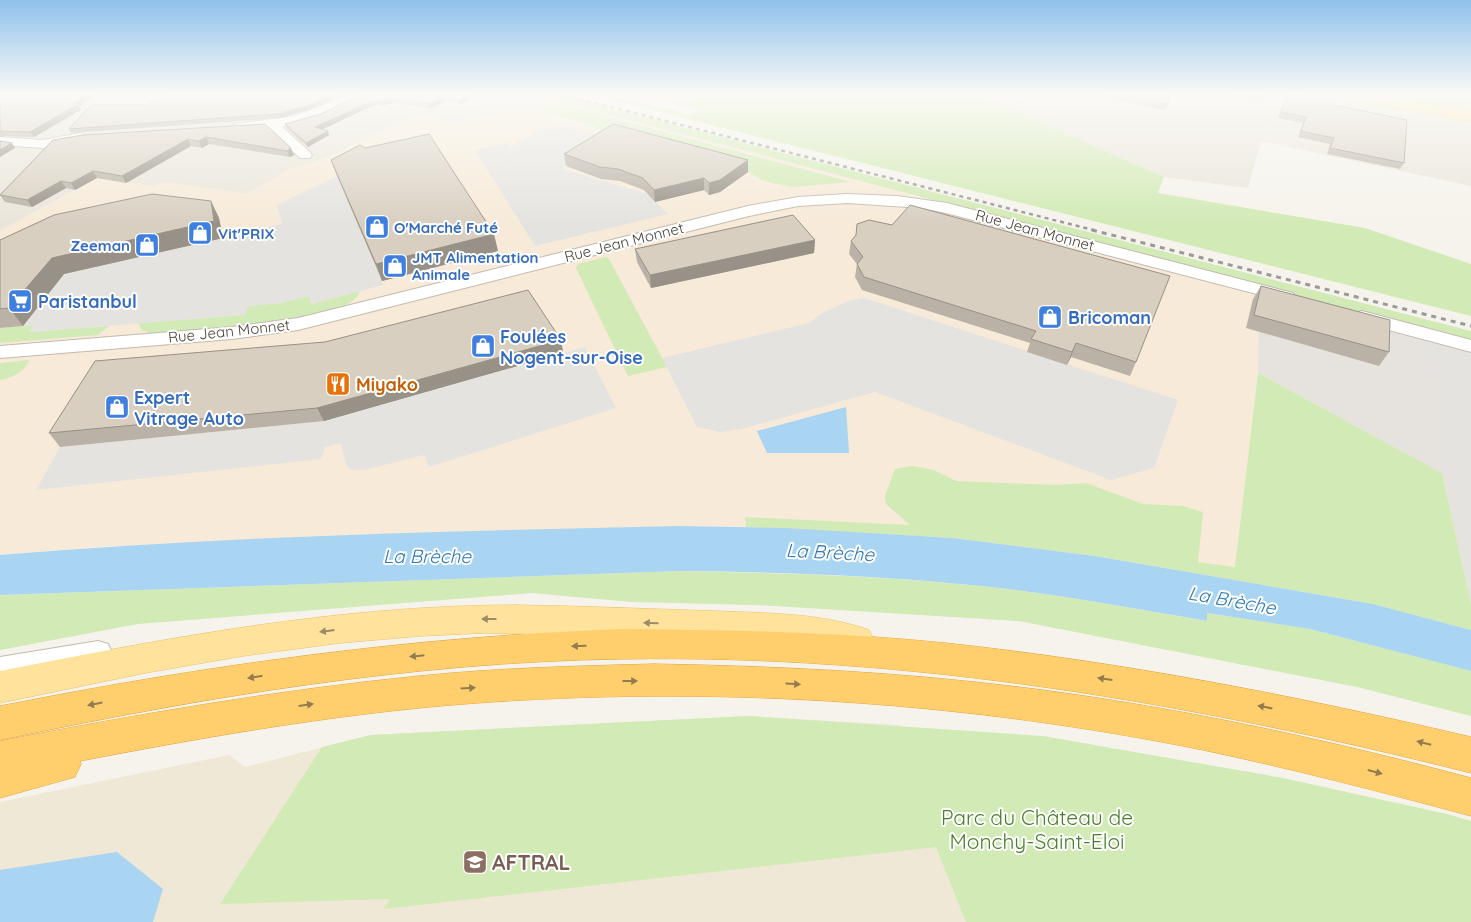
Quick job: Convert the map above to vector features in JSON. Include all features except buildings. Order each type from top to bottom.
[{"type":"highway","points":[[0,723],[136,696],[314,667],[483,651],[620,644],[737,645],[874,652],[1053,670],[1186,692],[1323,719],[1471,755]]},
{"type":"highway","points":[[0,759],[134,732],[262,711],[442,690],[560,682],[739,681],[854,687],[992,701],[1140,722],[1319,757],[1471,797]]},
{"type":"highway","points":[[0,779],[144,744],[262,711]]},
{"type":"main road","points":[[0,687],[108,664],[236,643],[391,623],[457,620],[540,620],[779,629],[840,637],[960,660]]},
{"type":"street","points":[[0,141],[42,144],[78,138]]},
{"type":"street","points":[[286,138],[305,156]]},
{"type":"street","points":[[35,160],[42,144]]},
{"type":"street","name":"Rue Jean Monnet","points":[[0,352],[232,333],[298,324],[748,211],[795,201],[838,198],[894,199],[947,208],[1300,301]]},
{"type":"street","points":[[1347,314],[1471,346]]},
{"type":"street","points":[[0,670],[85,655],[152,646],[236,643]]},
{"type":"shaded area","points":[[0,138],[368,138],[324,159],[292,168],[247,194],[163,182],[154,187],[97,178],[0,231]]},
{"type":"shaded area","points":[[368,138],[700,138],[1257,281],[1259,297],[1258,373],[1235,567],[966,528],[745,517],[746,527],[678,526],[332,536],[99,547],[0,555],[0,231],[97,178],[154,187],[163,182],[247,194],[292,168],[324,159]]},
{"type":"shaded area","points":[[525,138],[599,138],[601,142],[561,169],[646,193],[668,214],[535,246],[475,150],[507,143],[510,147]]},
{"type":"shaded area","points":[[1076,138],[1471,138],[1471,186],[1261,141],[1248,188],[1164,177]]},
{"type":"shaded area","points":[[337,176],[383,285],[311,304],[309,296],[280,303],[249,306],[244,315],[29,332],[34,325],[23,326],[64,274],[282,224],[277,205]]},
{"type":"shaded area","points":[[1259,297],[1471,353],[1471,604],[1442,473],[1258,373]]},
{"type":"shaded area","points":[[864,298],[1178,400],[1154,468],[1111,480],[875,392],[741,429],[721,432],[697,427],[662,358],[809,323],[824,312],[851,300]]},
{"type":"shaded area","points":[[1432,345],[1471,355],[1471,602]]},
{"type":"shaded area","points":[[585,347],[616,408],[429,467],[424,455],[364,470],[352,470],[346,465],[341,443],[325,447],[321,459],[36,490],[60,447],[324,421]]},
{"type":"shaded area","name":"AFTRAL","points":[[748,716],[899,725],[972,922],[0,922],[0,802],[229,755],[245,767],[371,735]]},
{"type":"green space","points":[[622,138],[687,138],[851,182],[793,187],[764,181],[748,172]]},
{"type":"green space","points":[[697,138],[725,138],[1471,331],[1471,341]]},
{"type":"green space","points":[[763,138],[1076,138],[1164,177],[1158,193],[1365,228],[1471,264],[1471,316]]},
{"type":"green space","points":[[606,257],[609,259],[667,367],[628,376],[576,268],[578,264]]},
{"type":"green space","points":[[360,291],[350,302],[329,311],[266,324],[153,334],[142,330],[138,323],[244,315],[249,306],[280,303],[310,296],[311,304]]},
{"type":"green space","points":[[34,325],[30,332],[109,326],[98,335],[0,343],[0,328]]},
{"type":"green space","points":[[29,360],[25,368],[17,374],[0,380],[0,363]]},
{"type":"green space","points":[[1258,373],[1442,473],[1471,604],[1471,630],[1373,604],[1095,556],[953,538],[746,527],[745,517],[910,525],[886,504],[885,496],[895,469],[913,466],[934,470],[956,481],[1057,485],[1086,483],[1143,504],[1183,506],[1203,512],[1198,562],[1235,567]]},
{"type":"green space","points":[[679,571],[854,576],[959,584],[1052,595],[1206,621],[1207,613],[1310,629],[1471,671],[1471,716],[1357,687],[1019,621],[756,605],[632,602],[532,593],[138,624],[0,650],[0,595]]},
{"type":"green space","name":"Parc du Château de Monchy-Saint-Eloi","points":[[748,716],[1043,736],[1283,778],[1447,814],[1471,821],[1471,922],[966,922],[936,847],[383,909],[390,899],[220,904],[322,747],[371,735]]},
{"type":"water","points":[[846,407],[849,453],[767,453],[757,431]]},
{"type":"water","name":"La Brèche","points":[[678,526],[784,528],[953,538],[1095,556],[1373,604],[1471,630],[1471,671],[1310,629],[1207,613],[1207,621],[1084,600],[991,587],[855,576],[679,571],[0,595],[0,555],[254,539],[424,532]]},
{"type":"water","points":[[117,852],[163,889],[153,922],[0,922],[0,870]]},
{"type":"railway","points":[[733,138],[1097,231]]},
{"type":"railway","points":[[1092,230],[1471,326]]},
{"type":"place","name":"O'Marché Futé","points":[[377,227]]},
{"type":"place","name":"Vit'PRIX","points":[[200,233]]},
{"type":"place","name":"Zeeman","points":[[147,245]]},
{"type":"place","name":"JMT Alimentation Animale","points":[[395,266]]},
{"type":"place","name":"Paristanbul","points":[[20,301]]},
{"type":"place","name":"Bricoman","points":[[1050,317]]},
{"type":"place","name":"Foulées Nogent-sur-Oise","points":[[483,346]]},
{"type":"place","name":"Miyako","points":[[338,384]]},
{"type":"place","name":"Expert Vitrage Auto","points":[[117,407]]},
{"type":"place","name":"AFTRAL","points":[[475,862]]}]
